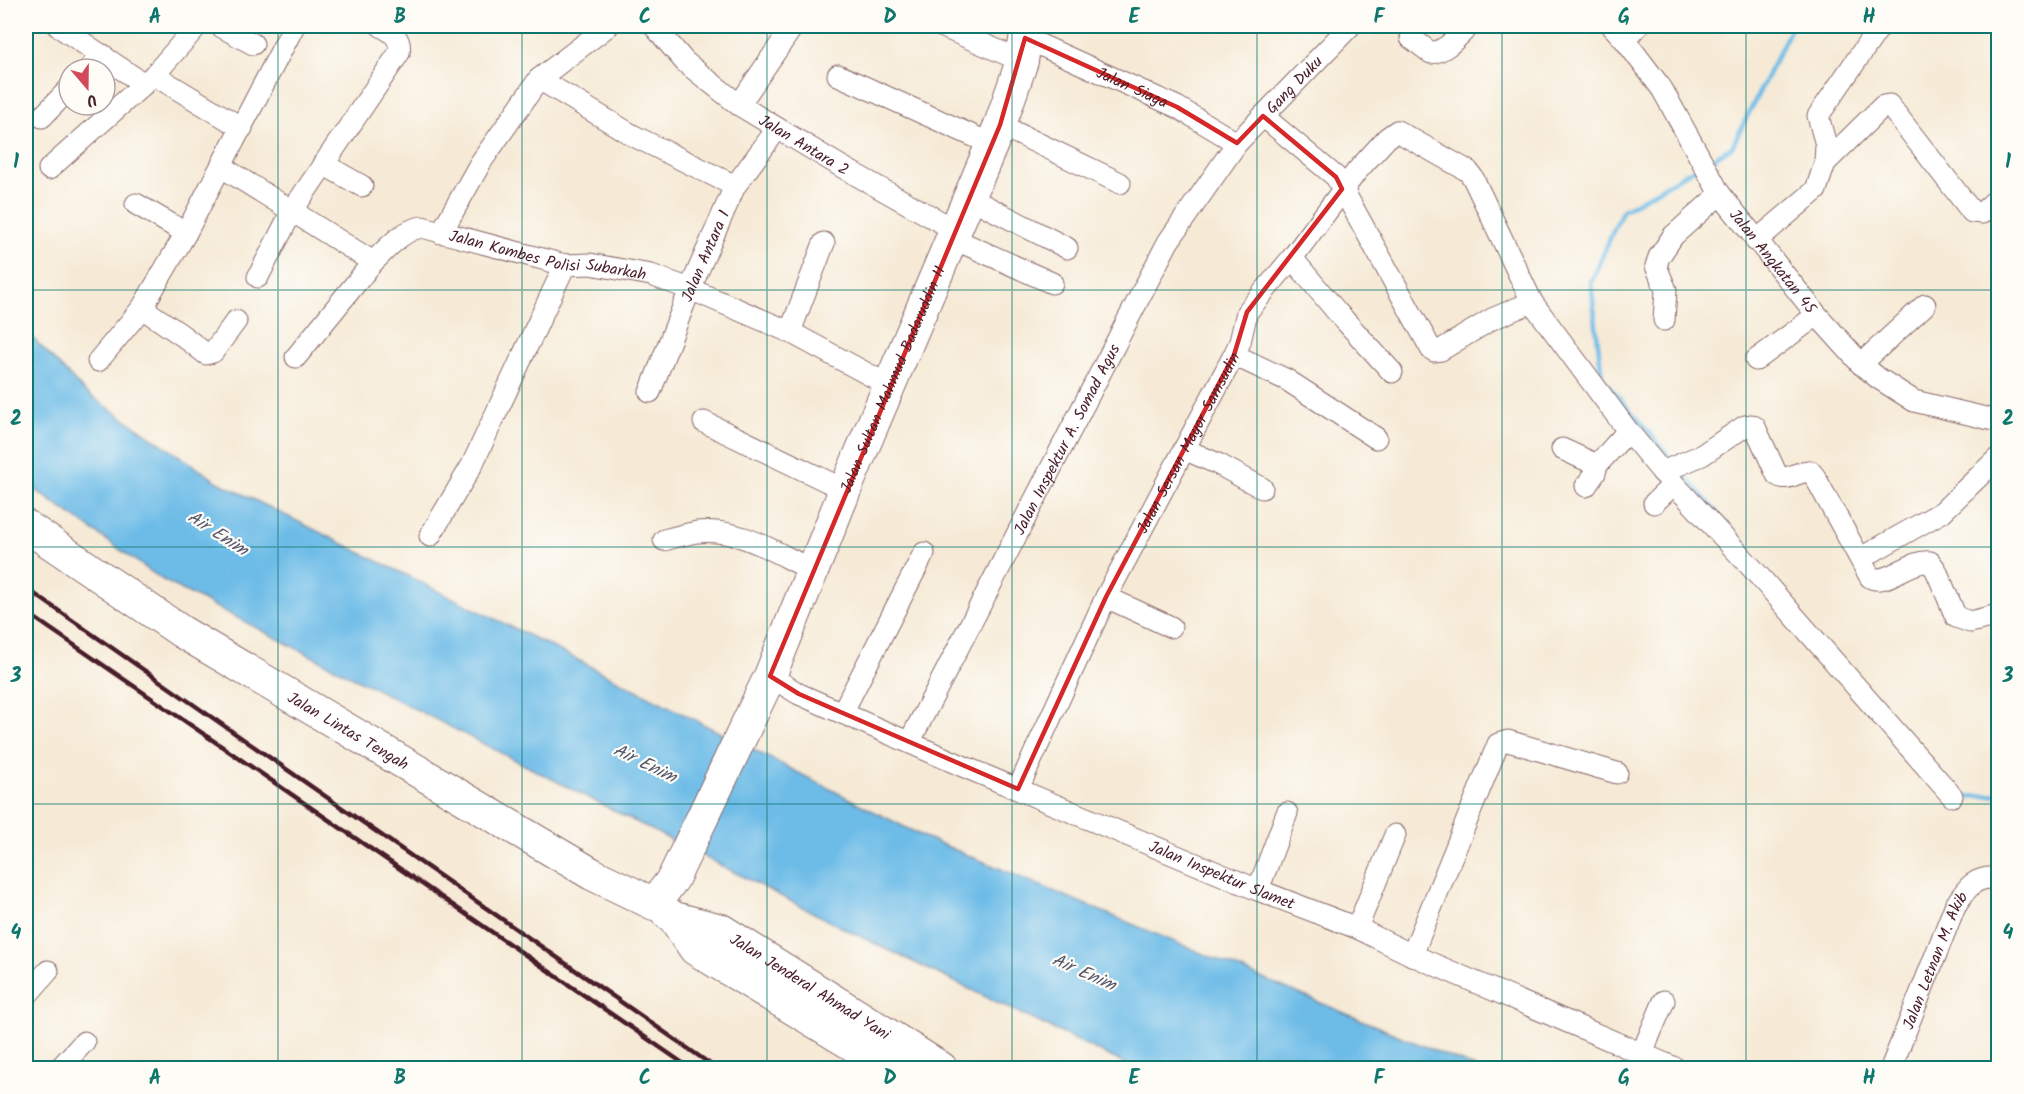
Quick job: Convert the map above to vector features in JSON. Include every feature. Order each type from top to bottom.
[{"type":"highway","name":"Jalan Sultan Mahmud Badaruddin II","points":[[664,911],[673,879],[770,676],[845,490],[970,198],[995,134],[1024,42]]},
{"type":"highway","name":"Jalan Lintas Tengah","points":[[26,526],[192,638],[592,874],[664,911]]},
{"type":"highway","points":[[664,911],[695,949],[891,1068]]},
{"type":"highway","name":"Jalan Jenderal Ahmad Yani","points":[[664,911],[721,930],[941,1068]]},
{"type":"street","points":[[58,26],[91,57]]},
{"type":"street","points":[[49,169],[149,79],[197,26]]},
{"type":"street","points":[[220,26],[253,44]]},
{"type":"street","points":[[98,361],[142,308],[186,233],[294,26]]},
{"type":"street","points":[[258,277],[292,211],[399,53],[398,40],[393,33],[381,26]]},
{"type":"street","points":[[441,233],[481,162],[539,80],[608,26]]},
{"type":"street","name":"Jalan Antara 2","points":[[654,26],[685,62],[739,105],[954,234],[1052,283]]},
{"type":"street","points":[[739,105],[793,26]]},
{"type":"street","name":"Jalan Siaga","points":[[941,26],[1024,42],[1177,107],[1237,143]]},
{"type":"street","name":"Gang Duku","points":[[1237,143],[1350,26]]},
{"type":"street","points":[[1411,38],[1431,53],[1436,52],[1470,26]]},
{"type":"street","points":[[1756,241],[1816,190],[1825,163],[1826,146],[1818,116],[1880,26]]},
{"type":"street","name":"Jalan Angkatan 45","points":[[1625,30],[1662,89],[1715,185],[1756,241],[1861,364],[1914,401],[1998,421]]},
{"type":"street","points":[[117,69],[149,79],[242,128]]},
{"type":"street","points":[[838,75],[1120,183]]},
{"type":"street","points":[[539,80],[632,135],[735,186]]},
{"type":"street","points":[[42,117],[57,101]]},
{"type":"street","points":[[1825,163],[1883,106],[1889,105],[1972,213],[1982,213],[1998,198]]},
{"type":"street","points":[[1263,116],[1335,177],[1434,351],[1441,350],[1492,319],[1532,302],[1628,431],[1952,796]]},
{"type":"street","name":"Jalan Antara 1","points":[[650,392],[690,289],[735,186],[777,129]]},
{"type":"street","name":"Jalan Sersan Mayor Samsudin","points":[[1018,789],[1106,597],[1234,355],[1240,342],[1247,312],[1292,258],[1342,189],[1392,134],[1397,131],[1402,133],[1468,171],[1532,302]]},
{"type":"street","name":"Jalan Inspektur A. Somad Agus","points":[[910,741],[1168,242],[1237,143]]},
{"type":"street","points":[[323,164],[362,186]]},
{"type":"street","points":[[222,167],[373,262],[296,357]]},
{"type":"street","points":[[1664,320],[1666,290],[1656,266],[1659,257],[1673,236],[1715,185]]},
{"type":"street","points":[[970,198],[1067,248]]},
{"type":"street","points":[[136,204],[186,233]]},
{"type":"street","name":"Jalan Kombes Polisi Subarkah","points":[[373,262],[412,228],[422,227],[565,265],[590,264],[651,275],[690,289],[790,333],[890,386]]},
{"type":"street","points":[[790,333],[824,243]]},
{"type":"street","points":[[1292,258],[1392,372]]},
{"type":"street","points":[[430,536],[472,465],[565,265]]},
{"type":"street","points":[[1861,364],[1925,305]]},
{"type":"street","points":[[142,308],[206,354],[213,352],[236,321]]},
{"type":"street","points":[[1756,360],[1817,315]]},
{"type":"street","points":[[1234,355],[1287,380],[1376,438]]},
{"type":"street","points":[[704,422],[845,490]]},
{"type":"street","points":[[1654,503],[1668,475],[1750,425],[1755,427],[1778,475],[1787,478],[1810,471],[1815,477],[1870,577],[1881,580],[1914,564],[1923,561],[1930,562],[1936,570],[1956,617],[1970,622],[1998,615]]},
{"type":"street","points":[[1586,486],[1595,473],[1597,465],[1628,431]]},
{"type":"street","points":[[1184,449],[1262,488]]},
{"type":"street","points":[[1562,449],[1597,465]]},
{"type":"street","points":[[1861,558],[1942,512],[1998,458]]},
{"type":"street","points":[[664,540],[697,532],[743,536],[812,570]]},
{"type":"street","points":[[842,713],[924,554]]},
{"type":"street","points":[[1106,597],[1171,627]]},
{"type":"street","name":"Jalan Inspektur Slamet","points":[[770,676],[799,694],[842,713],[1258,890],[1357,928],[1412,955],[1675,1068]]},
{"type":"street","points":[[1412,955],[1497,744],[1503,740],[1508,741],[1617,773]]},
{"type":"street","points":[[1258,890],[1287,813]]},
{"type":"street","points":[[1357,928],[1395,834]]},
{"type":"street","name":"Jalan Letnan M. Akib","points":[[1891,1068],[1955,906],[1968,886],[1986,877],[1998,878]]},
{"type":"street","points":[[26,996],[48,971]]},
{"type":"street","points":[[1641,1055],[1664,1001]]},
{"type":"street","points":[[60,1068],[84,1042]]},
{"type":"highlighted area","points":[[1025,38],[1177,107],[1237,143],[1263,116],[1336,177],[1342,189],[1247,312],[1234,355],[1106,597],[1018,789],[799,694],[770,676],[1000,125]]},
{"type":"water","name":"Air Enim","points":[[26,331],[85,392],[218,482],[568,655],[922,836],[1476,1068],[1134,1068],[851,932],[163,580],[26,483]]},
{"type":"waterway","points":[[1709,161],[1732,147],[1792,26]]},
{"type":"waterway","points":[[1673,461],[1602,378],[1591,282],[1622,211],[1699,166]]},
{"type":"waterway","points":[[1680,470],[1749,550]]},
{"type":"waterway","points":[[1960,795],[1961,797],[1998,795]]},
{"type":"railway","points":[[26,588],[716,1068]]},
{"type":"railway","points":[[26,612],[690,1068]]}]
